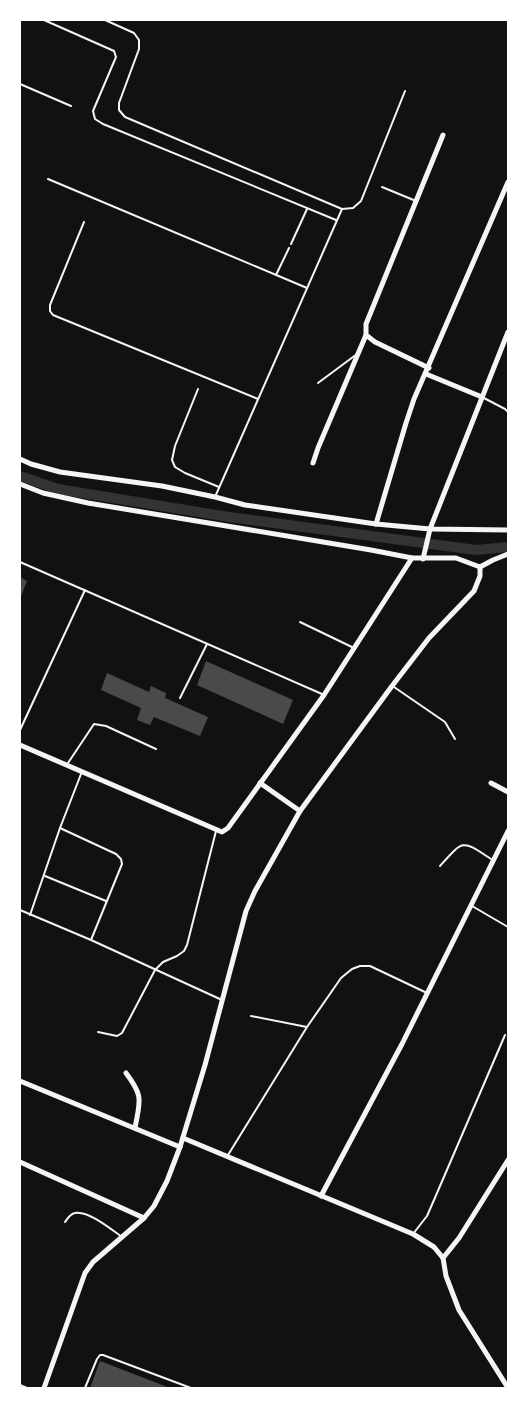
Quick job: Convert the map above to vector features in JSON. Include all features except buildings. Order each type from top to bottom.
[{"type":"street","points":[[313,464],[366,335],[366,324],[443,135]]},
{"type":"street","points":[[376,524],[414,399],[508,182]]},
{"type":"street","points":[[423,558],[430,529],[508,332]]},
{"type":"street","points":[[366,335],[427,371],[482,397]]},
{"type":"street","points":[[20,459],[60,472],[162,486],[245,505],[376,524],[430,529],[508,530]]},
{"type":"street","points":[[20,484],[43,493],[88,503],[412,558],[456,558],[480,567],[508,554]]},
{"type":"street","points":[[20,745],[222,832],[228,828],[324,695],[412,558]]},
{"type":"street","points":[[44,1389],[85,1273],[93,1262],[144,1218],[160,1196],[183,1138],[246,911],[255,891],[300,811],[429,638],[474,591],[480,576],[480,567]]},
{"type":"street","points":[[260,783],[300,811]]},
{"type":"street","points":[[491,783],[508,792]]},
{"type":"street","points":[[321,1196],[428,993],[508,831]]},
{"type":"street","points":[[126,1073],[139,1094],[135,1128]]},
{"type":"street","points":[[20,1081],[180,1147]]},
{"type":"street","points":[[183,1138],[413,1234],[434,1247],[443,1258],[446,1276],[459,1310],[508,1388]]},
{"type":"street","points":[[443,1258],[459,1239],[508,1160]]},
{"type":"street","points":[[20,1161],[144,1218]]},
{"type":"lane","points":[[44,20],[114,51],[116,57],[93,111],[95,119],[336,220]]},
{"type":"lane","points":[[105,20],[134,33],[139,40],[139,49],[119,103],[119,110],[125,117],[342,209],[353,208],[361,201],[405,91]]},
{"type":"lane","points":[[20,84],[71,106]]},
{"type":"lane","points":[[48,180],[307,288]]},
{"type":"lane","points":[[382,187],[416,201]]},
{"type":"lane","points":[[291,244],[307,208]]},
{"type":"lane","points":[[215,497],[342,209]]},
{"type":"lane","points":[[84,222],[50,305],[53,315],[258,399]]},
{"type":"lane","points":[[276,275],[289,248]]},
{"type":"lane","points":[[318,383],[359,352]]},
{"type":"lane","points":[[198,389],[175,446],[172,460],[175,467],[185,474],[219,487]]},
{"type":"lane","points":[[482,397],[508,412]]},
{"type":"lane","points":[[20,562],[324,695]]},
{"type":"lane","points":[[20,730],[85,590]]},
{"type":"lane","points":[[300,622],[354,648]]},
{"type":"lane","points":[[180,698],[207,644]]},
{"type":"lane","points":[[392,686],[445,722],[455,739]]},
{"type":"lane","points":[[66,765],[94,724],[106,726],[156,749]]},
{"type":"lane","points":[[30,915],[82,772]]},
{"type":"lane","points":[[60,828],[122,858],[122,864],[91,940]]},
{"type":"lane","points":[[98,1032],[117,1036],[122,1033],[155,970],[184,951],[188,945],[216,831]]},
{"type":"lane","points":[[440,866],[456,848],[464,844],[494,860]]},
{"type":"lane","points":[[44,876],[106,901]]},
{"type":"lane","points":[[471,905],[508,927]]},
{"type":"lane","points":[[20,910],[222,1000]]},
{"type":"lane","points":[[228,1155],[340,978],[352,969],[370,966],[428,993]]},
{"type":"lane","points":[[251,1016],[307,1027]]},
{"type":"lane","points":[[413,1234],[427,1216],[505,1035]]},
{"type":"lane","points":[[65,1222],[73,1214],[84,1214],[122,1237]]},
{"type":"lane","points":[[85,1389],[98,1357],[103,1355],[191,1389]]},
{"type":"lane","points":[[20,1385],[27,1389]]},
{"type":"waterway","points":[[20,476],[58,489],[229,517],[476,550],[508,547]]}]
